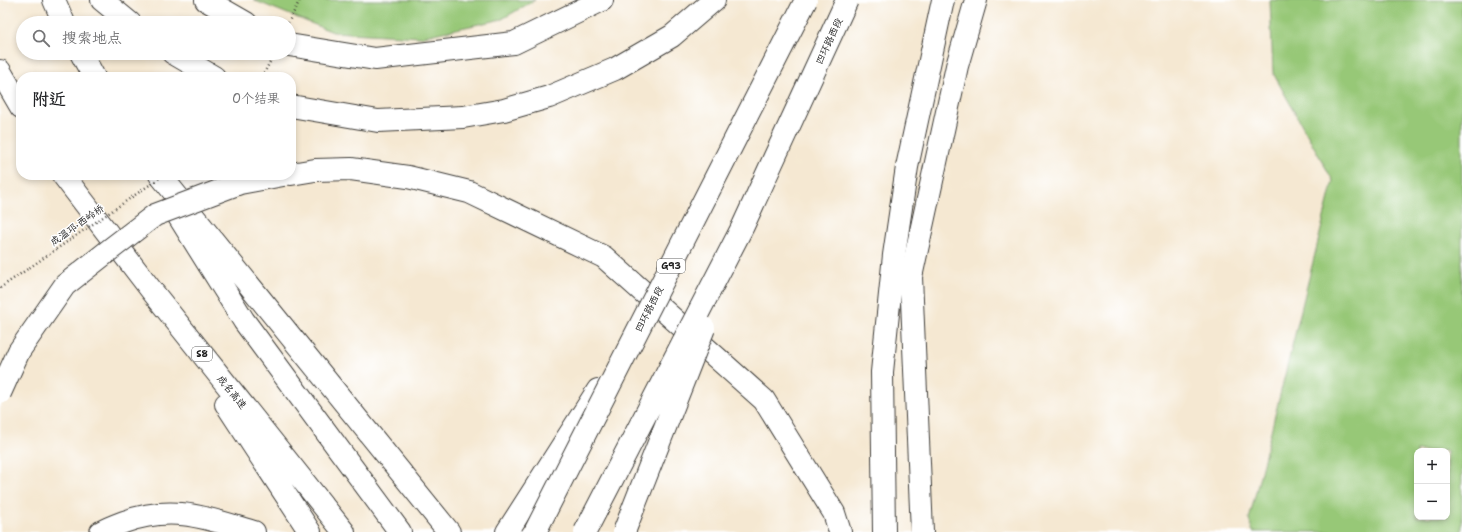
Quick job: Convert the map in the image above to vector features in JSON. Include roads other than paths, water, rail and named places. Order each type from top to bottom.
[{"type":"main road","points":[[54,0],[61,16]]},
{"type":"main road","points":[[102,0],[121,16]]},
{"type":"main road","points":[[206,0],[234,16]]},
{"type":"main road","points":[[296,46],[375,59],[514,43],[602,0]]},
{"type":"main road","points":[[296,107],[378,121],[463,117],[504,110],[549,97],[615,69],[665,40],[714,0]]},
{"type":"main road","name":"四环路西段","points":[[535,532],[806,0]]},
{"type":"main road","name":"四环路西段","points":[[585,532],[743,226],[847,0]]},
{"type":"main road","points":[[884,532],[882,372],[894,263],[907,167],[943,0]]},
{"type":"main road","points":[[922,532],[911,277],[957,66],[976,0]]},
{"type":"main road","points":[[85,60],[91,72]]},
{"type":"main road","points":[[186,60],[206,72]]},
{"type":"main road","points":[[0,72],[16,99]]},
{"type":"main road","points":[[296,173],[315,170],[350,169],[408,177],[469,192],[604,257],[764,400],[834,513],[840,532]]},
{"type":"main road","name":"成名高速","points":[[67,180],[152,291],[344,532]]},
{"type":"main road","points":[[155,180],[244,322],[400,532]]},
{"type":"main road","points":[[164,180],[409,485],[453,532]]},
{"type":"main road","points":[[0,393],[20,351],[65,285],[155,216],[240,183],[256,180]]},
{"type":"main road","points":[[624,532],[631,519],[743,226]]},
{"type":"main road","points":[[152,291],[310,532]]},
{"type":"main road","points":[[507,532],[645,318]]},
{"type":"main road","points":[[431,508],[449,532]]},
{"type":"main road","points":[[101,532],[134,519],[168,512],[205,517],[254,532]]}]
